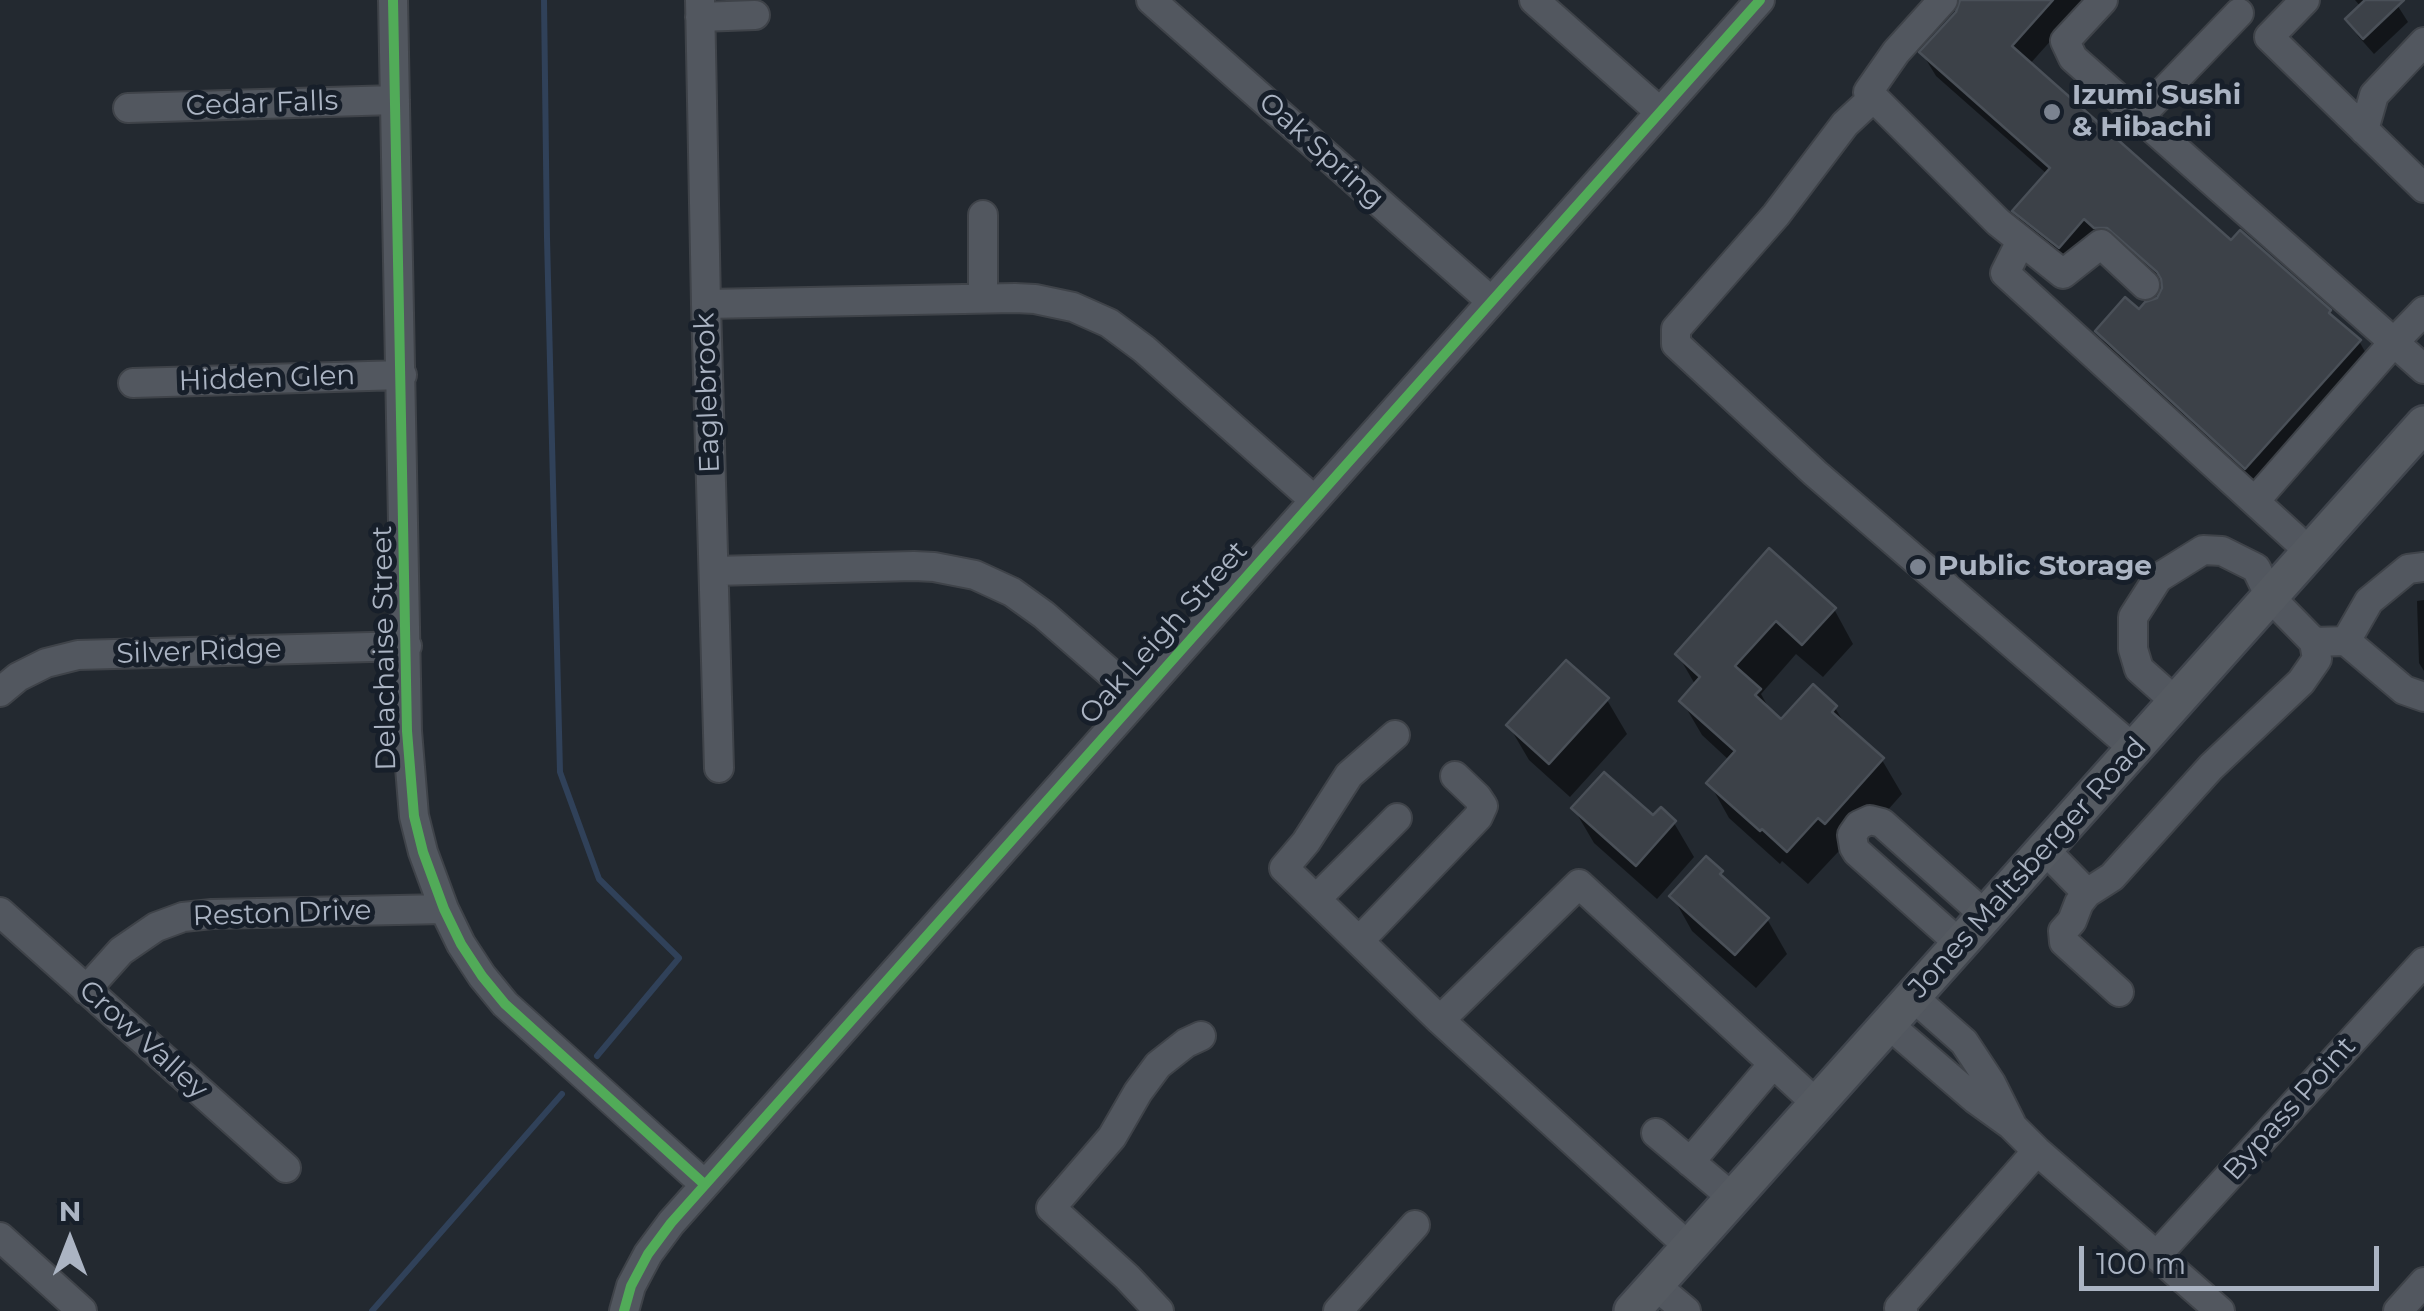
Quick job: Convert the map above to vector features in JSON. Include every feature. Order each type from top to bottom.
[{"type":"main road","name":"Jones Maltsberger Road","points":[[1644,1298],[2424,424]]},
{"type":"street","name":"Delachaise Street","points":[[393,0],[407,731],[414,816],[444,909],[472,960],[506,1004],[704,1184]]},
{"type":"street","name":"Oak Spring","points":[[1151,0],[1492,301]]},
{"type":"street","points":[[1534,0],[1660,112]]},
{"type":"street","name":"Oak Leigh Street","points":[[624,1311],[631,1286],[670,1223],[1760,0]]},
{"type":"street","points":[[1943,0],[1896,52],[1868,92],[1998,222],[2062,274],[2101,244],[2145,285]]},
{"type":"street","points":[[2102,0],[2065,41],[2073,58],[2424,369]]},
{"type":"street","points":[[2269,37],[2305,0]]},
{"type":"street","points":[[2140,117],[2245,6],[2269,37],[2364,130],[2418,171]]},
{"type":"street","name":"Eaglebrook","points":[[719,768],[700,8],[755,15]]},
{"type":"street","points":[[2364,130],[2374,95],[2424,42]]},
{"type":"street","points":[[1874,98],[1846,124],[1776,215],[1676,329],[1676,344],[1815,473],[2134,749]]},
{"type":"street","name":"Cedar Falls","points":[[128,108],[395,100]]},
{"type":"street","points":[[983,215],[983,298]]},
{"type":"street","points":[[2021,241],[2005,273],[2310,552]]},
{"type":"street","points":[[706,304],[983,298],[1054,302],[1109,323],[1144,349],[1313,499]]},
{"type":"street","points":[[2255,501],[2424,310]]},
{"type":"street","name":"Hidden Glen","points":[[133,383],[402,375]]},
{"type":"street","points":[[2119,992],[2064,942],[2064,931],[2078,903],[2112,877],[2211,767],[2300,682],[2316,659],[2314,642],[2270,597],[2256,568],[2222,551],[2203,550],[2158,578],[2133,617],[2133,649],[2139,669],[2176,702]]},
{"type":"street","points":[[714,571],[914,566],[975,575],[1012,592],[1044,615],[1138,697]]},
{"type":"street","points":[[2346,641],[2369,601],[2408,569],[2424,568]]},
{"type":"street","points":[[2314,642],[2346,641],[2404,690],[2424,697]]},
{"type":"street","name":"Silver Ridge","points":[[0,692],[18,677],[46,663],[78,655],[407,646]]},
{"type":"street","points":[[1395,735],[1349,775],[1306,842],[1284,868],[1440,1020],[1689,1247]]},
{"type":"street","points":[[1359,941],[1478,817],[1483,806],[1478,797],[1455,776]]},
{"type":"street","points":[[1316,899],[1397,818]]},
{"type":"street","points":[[1960,944],[1857,852],[1852,841],[1855,829],[1864,821],[1882,823],[1985,915]]},
{"type":"street","points":[[2044,849],[2087,893]]},
{"type":"street","points":[[1440,1020],[1578,884],[1817,1104]]},
{"type":"street","name":"Reston Drive","points":[[86,990],[121,951],[156,927],[184,917],[444,909]]},
{"type":"street","name":"Crow Valley","points":[[0,912],[286,1168]]},
{"type":"street","name":"Bypass Point","points":[[2157,1255],[2424,962]]},
{"type":"street","points":[[1913,997],[1964,1042],[1992,1083],[2011,1125]]},
{"type":"street","points":[[1888,1024],[2011,1125],[2220,1311]]},
{"type":"street","points":[[1158,1311],[1128,1277],[1051,1208],[1112,1137],[1158,1065],[1201,1036]]},
{"type":"street","points":[[1690,1162],[1773,1064]]},
{"type":"street","points":[[1656,1133],[1733,1198]]},
{"type":"street","points":[[1901,1309],[2037,1151]]},
{"type":"street","points":[[1338,1311],[1415,1225]]},
{"type":"street","points":[[0,1237],[82,1311]]},
{"type":"street","points":[[2398,1311],[2424,1282]]},
{"type":"street","points":[[1644,1298],[1686,1311]]},
{"type":"building","points":[[1960,0],[2053,0],[2012,46],[2231,240],[2240,230],[2361,340],[2245,469],[2095,331],[2125,297],[2139,309],[2157,298],[2162,288],[2157,272],[2107,228],[2094,228],[2084,219],[2059,248],[2012,211],[2050,168],[1919,52],[1956,12]]},
{"type":"building","points":[[2365,0],[2404,0],[2363,39],[2345,19]]},
{"type":"building","points":[[1769,548],[1836,608],[1802,645],[1776,621],[1735,666],[1761,689],[1755,695],[1781,719],[1813,684],[1837,706],[1832,712],[1884,758],[1825,824],[1818,818],[1787,852],[1706,783],[1735,751],[1679,701],[1700,677],[1675,654]]},
{"type":"building","points":[[1566,660],[1609,698],[1549,764],[1506,725]]},
{"type":"building","points":[[1604,772],[1653,815],[1661,807],[1676,821],[1636,866],[1571,808]]},
{"type":"building","points":[[1706,856],[1723,871],[1720,874],[1769,918],[1735,955],[1669,896]]},
{"type":"waterway","points":[[544,0],[560,772],[599,879],[679,958],[597,1056]]},
{"type":"waterway","points":[[372,1311],[562,1094]]},
{"type":"cycle path","points":[[393,0],[407,731],[414,816],[423,852],[461,944],[505,1004],[704,1184]]},
{"type":"cycle path","points":[[624,1311],[631,1286],[648,1254],[671,1223],[1760,0]]},
{"type":"place","name":"Izumi Sushi & Hibachi","points":[[2052,112]]},
{"type":"place","name":"Public Storage","points":[[1918,567]]}]
